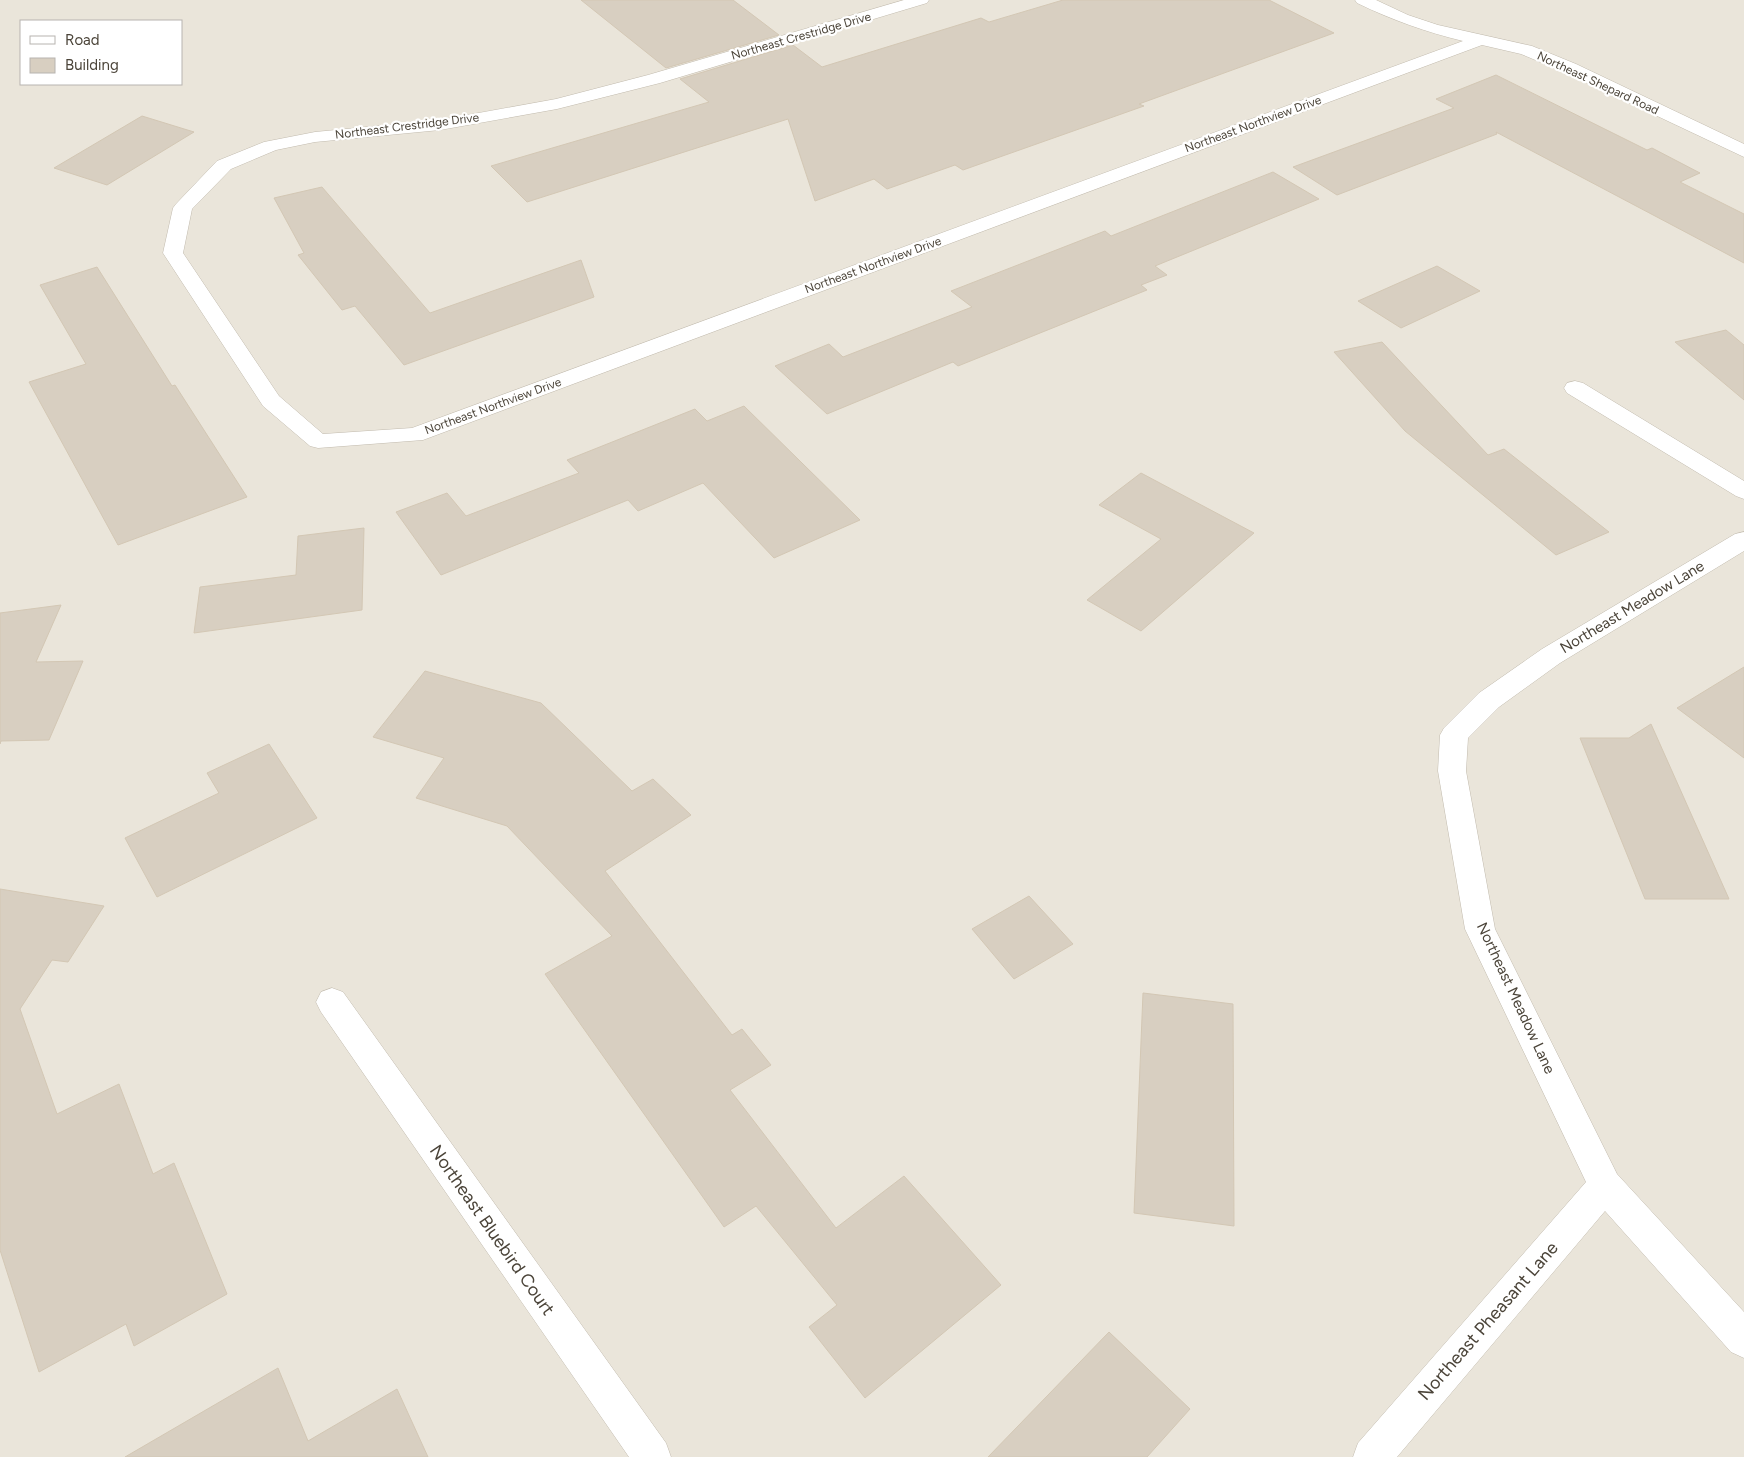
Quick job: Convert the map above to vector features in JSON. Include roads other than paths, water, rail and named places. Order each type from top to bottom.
[{"type":"street","name":"Northeast Crestridge Drive","points":[[271,401],[173,253],[183,208],[224,165],[271,146],[315,137],[440,125],[556,104],[654,79],[921,0]]},
{"type":"street","name":"Northeast Shepard Road","points":[[1363,0],[1402,18],[1426,26],[1526,50],[1570,68],[1744,151]]},
{"type":"street","name":"Northeast Northview Drive","points":[[271,401],[318,441],[415,435],[1481,40]]},
{"type":"street","points":[[1575,388],[1744,491]]},
{"type":"street","name":"Northeast Meadow Lane","points":[[1744,540],[1551,656],[1489,700],[1454,735],[1452,770],[1480,929],[1605,1185],[1744,1339]]},
{"type":"street","name":"Northeast Bluebird Court","points":[[332,1002],[652,1457]]},
{"type":"street","name":"Northeast Pheasant Lane","points":[[1372,1457],[1605,1185]]}]
